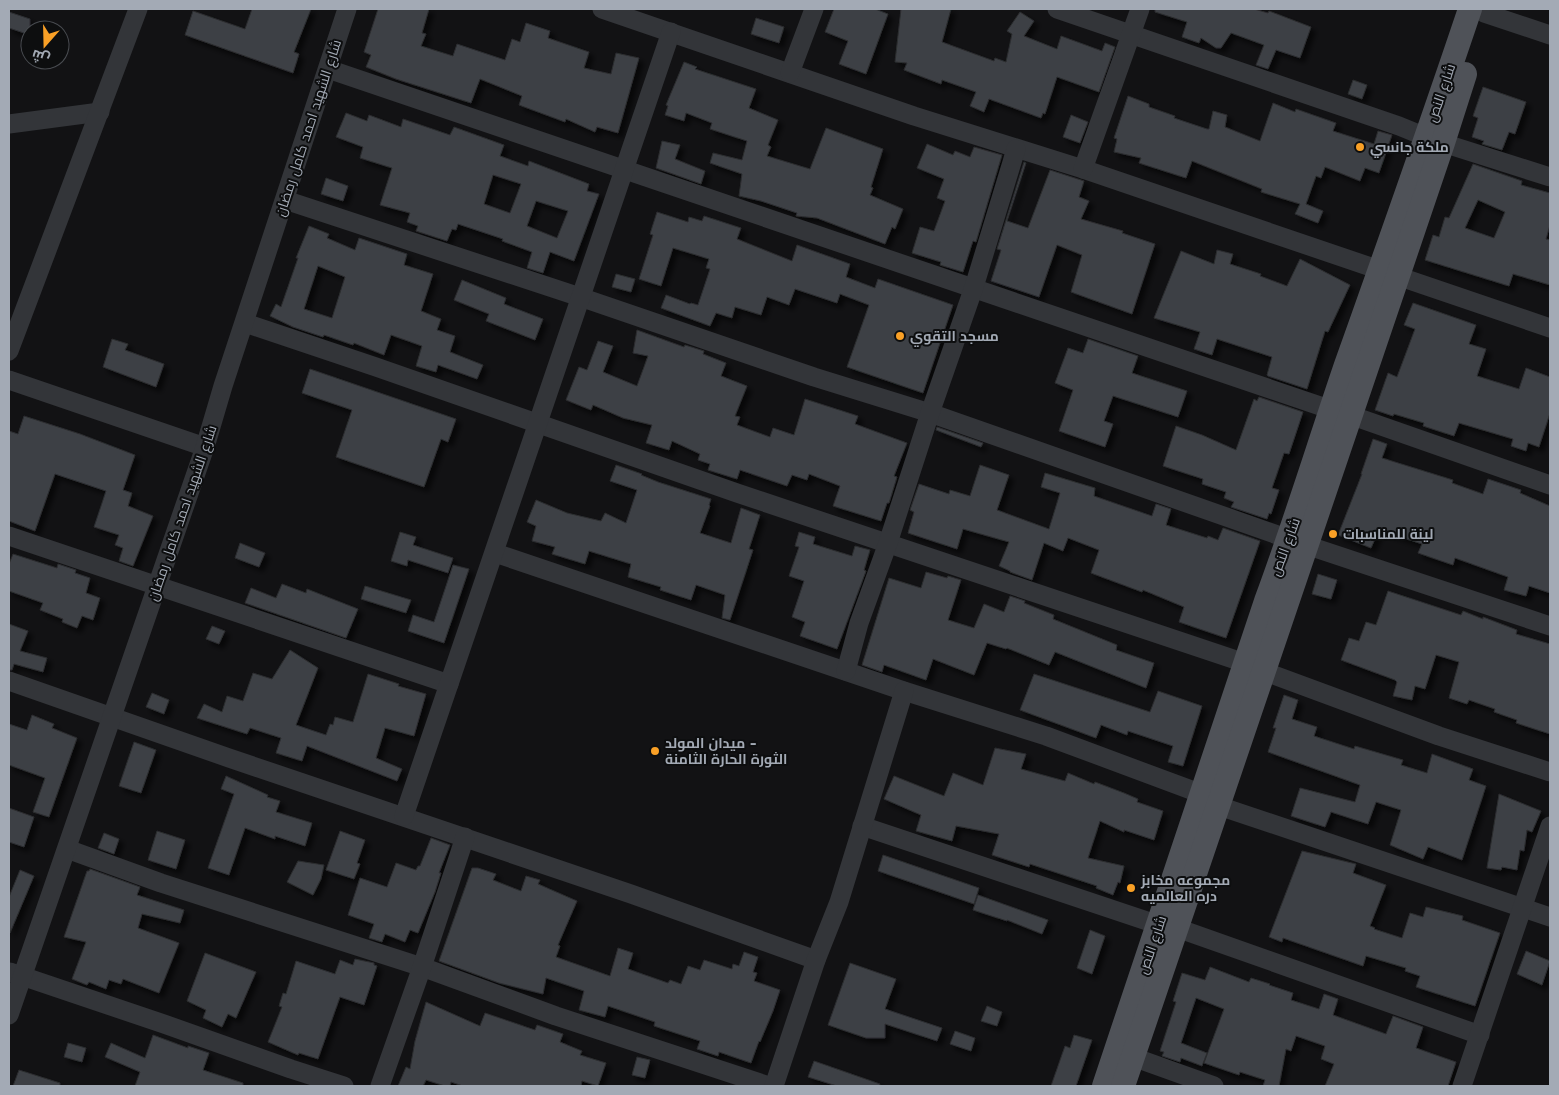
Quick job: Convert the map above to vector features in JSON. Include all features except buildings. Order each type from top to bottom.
[{"type":"main road","name":"شارع النص","points":[[1104,1086],[1168,926],[1254,667],[1434,140],[1475,10]]},
{"type":"main road","name":"شارع النص","points":[[1123,1086],[1133,1057],[1168,926]]},
{"type":"street","points":[[9,351],[138,9]]},
{"type":"street","name":"شارع الشهيد احمد كامل رمضان","points":[[9,1015],[15,974],[67,849],[205,447],[347,9]]},
{"type":"street","points":[[602,9],[914,116],[1083,170],[1550,328]]},
{"type":"street","points":[[790,73],[814,9]]},
{"type":"street","points":[[1057,9],[1399,126],[1434,140],[1550,177]]},
{"type":"street","points":[[1083,170],[1140,9]]},
{"type":"street","points":[[1475,10],[1550,35]]},
{"type":"street","points":[[404,816],[671,32]]},
{"type":"street","points":[[328,69],[623,171],[974,287],[1550,485]]},
{"type":"street","points":[[9,124],[100,112]]},
{"type":"street","points":[[846,671],[859,623],[888,544],[930,413],[974,287],[1016,149]]},
{"type":"street","points":[[285,200],[580,297],[814,377],[930,413],[1297,542],[1550,626]]},
{"type":"street","points":[[244,323],[888,544],[1254,667],[1439,736],[1550,772]]},
{"type":"street","points":[[9,380],[205,447]]},
{"type":"street","points":[[9,536],[449,684]]},
{"type":"street","points":[[495,553],[904,691],[1046,736],[1211,800],[1550,918]]},
{"type":"street","points":[[9,681],[112,718],[631,894],[816,960]]},
{"type":"street","points":[[774,1086],[816,960],[839,902],[904,691]]},
{"type":"street","points":[[862,826],[1168,926],[1480,1035]]},
{"type":"street","points":[[1462,1086],[1550,826]]},
{"type":"street","points":[[380,1086],[422,968],[464,837]]},
{"type":"street","points":[[67,849],[162,883],[422,968],[556,1016],[769,1086]]},
{"type":"street","points":[[15,974],[164,1024],[288,1078],[344,1086]]},
{"type":"street","points":[[1133,1057],[1214,1086]]},
{"type":"place","name":"ملكة جانسي","points":[[1360,147]]},
{"type":"place","name":"مسجد التقوي","points":[[900,336]]},
{"type":"place","name":"لينة للمناسبات","points":[[1333,534]]},
{"type":"place","name":"ميدان المولد - الثورة الحارة الثامنة","points":[[655,751]]},
{"type":"place","name":"مجموعه مخابز دره العالميه","points":[[1131,888]]}]
